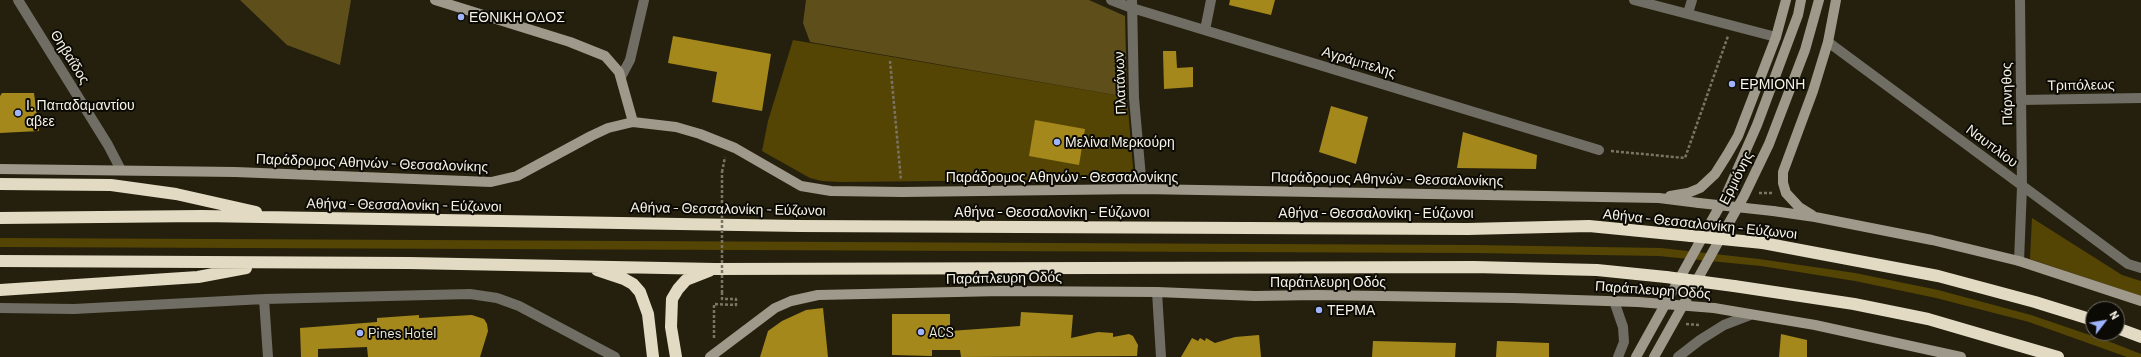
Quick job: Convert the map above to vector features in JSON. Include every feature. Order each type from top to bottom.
[{"type":"highway","points":[[0,184],[111,185],[176,194],[278,217]]},
{"type":"highway","name":"Αθήνα - Θεσσαλονίκη - Εύζωνοι","points":[[0,218],[278,217],[799,226],[1460,228],[1589,226],[1763,243],[1938,276],[2035,302],[2085,318]]},
{"type":"highway","points":[[0,261],[274,262],[715,269],[1474,267],[1597,270],[1666,277],[1854,304],[1928,319],[2058,357]]},
{"type":"highway","points":[[0,290],[198,277],[274,262]]},
{"type":"highway","points":[[584,266],[624,279],[633,284],[640,292],[648,314],[652,357]]},
{"type":"highway","points":[[676,357],[670,327],[672,299],[686,280],[715,269]]},
{"type":"highway","points":[[2125,331],[2141,337]]},
{"type":"main road","points":[[435,0],[461,7],[597,52],[612,62],[621,78],[633,122]]},
{"type":"main road","points":[[1659,198],[1688,193],[1700,188],[1715,174],[1738,136],[1776,37],[1786,0]]},
{"type":"main road","name":"Ερμιόνης","points":[[1636,357],[1727,193],[1757,125],[1798,15],[1801,0]]},
{"type":"main road","name":"Ερμιόνης","points":[[1654,357],[1744,196],[1766,150],[1806,50],[1819,0]]},
{"type":"main road","points":[[1815,217],[1791,200],[1782,183],[1783,172],[1813,91],[1828,42],[1836,0]]},
{"type":"main road","name":"Παράδρομος Αθηνών - Θεσσαλονίκης","points":[[0,169],[121,170],[364,176],[491,182],[517,176],[608,128],[633,122],[676,127],[721,142],[744,153],[790,181],[812,189],[902,192],[1142,189],[1659,198],[1773,211],[1815,217],[1932,240],[2019,261],[2141,301]]},
{"type":"main road","name":"Παράπλευρη Οδός","points":[[712,355],[775,308],[791,301],[818,295],[1002,291],[1157,292],[1255,296],[1450,297],[1638,302],[1714,308],[1815,325],[1961,357]]},
{"type":"street","name":"Θηβαΐδος","points":[[18,0],[108,145],[121,170]]},
{"type":"street","points":[[621,78],[630,60],[644,0]]},
{"type":"street","name":"Αγράμπελης","points":[[1111,0],[1132,4],[1204,30],[1599,150]]},
{"type":"street","points":[[1204,30],[1211,0]]},
{"type":"street","points":[[1634,0],[1732,24],[1776,37]]},
{"type":"street","points":[[1688,13],[1692,0]]},
{"type":"street","name":"Πάρνηθος","points":[[2019,261],[2022,187],[2020,0]]},
{"type":"street","name":"Πλατάνων","points":[[1132,4],[1134,98],[1142,189]]},
{"type":"street","name":"Ναυπλίου","points":[[1828,42],[2128,264],[2141,268]]},
{"type":"street","name":"Τριπόλεως","points":[[2022,100],[2141,98]]},
{"type":"street","points":[[1157,292],[1160,357]]},
{"type":"street","points":[[0,308],[74,309],[264,299],[470,294],[497,298],[518,306],[614,357]]},
{"type":"street","points":[[264,299],[268,357]]},
{"type":"street","points":[[1614,301],[1623,327],[1624,342],[1618,357]]},
{"type":"street","points":[[1678,357],[1700,340],[1724,325],[1750,315]]},
{"type":"path","points":[[1599,150],[1685,158],[1732,24]]},
{"type":"path","points":[[890,61],[902,192]]},
{"type":"path","points":[[712,355],[714,304],[736,305],[736,299],[722,299],[722,172]]},
{"type":"path","points":[[1758,193],[1774,193]]},
{"type":"path","points":[[1682,323],[1702,326]]},
{"type":"shaded area","points":[[240,0],[351,0],[340,65],[287,45]]},
{"type":"shaded area","points":[[806,0],[1089,0],[1125,16],[1127,97],[810,42],[803,23]]},
{"type":"shaded area","points":[[793,40],[1127,97],[1134,179],[841,182],[822,181],[810,178],[762,151],[768,121]]},
{"type":"shaded area","points":[[2032,218],[2122,275],[2141,281],[2141,296],[2030,259]]},
{"type":"shaded area","points":[[0,238],[1473,245],[1661,248],[1759,259],[1855,273],[1938,290],[2031,315],[2085,333],[2085,341],[2107,341],[2141,354],[2141,357],[2127,357],[2029,322],[1936,298],[1855,281],[1761,266],[1659,256],[1475,253],[0,247]]},
{"type":"building","points":[[1230,0],[1275,0],[1271,15],[1229,5]]},
{"type":"building","points":[[673,36],[771,54],[762,111],[712,102],[717,72],[668,63]]},
{"type":"building","points":[[1163,51],[1176,51],[1177,68],[1193,67],[1193,87],[1164,89]]},
{"type":"building","name":"Ι. Παπαδαμαντίου αβεε","points":[[2,93],[34,93],[39,131],[0,133],[0,96]]},
{"type":"building","points":[[1331,106],[1368,117],[1356,164],[1319,152]]},
{"type":"building","name":"Μελίνα Μερκούρη","points":[[1035,120],[1085,129],[1079,165],[1029,156]]},
{"type":"building","points":[[1463,132],[1537,155],[1536,169],[1457,168]]},
{"type":"building","points":[[823,308],[828,357],[760,357],[768,331],[782,321],[806,310]]},
{"type":"building","points":[[1021,312],[1073,315],[1071,338],[1098,332],[1113,333],[1113,337],[1129,334],[1133,336],[1138,345],[1137,356],[961,357],[960,350],[932,350],[932,356],[892,355],[892,314],[950,314],[950,331],[1020,326]]},
{"type":"building","points":[[419,315],[419,318],[472,315],[484,319],[487,324],[488,331],[480,357],[368,357],[367,347],[318,349],[318,357],[301,357],[300,328],[377,322],[377,318]]},
{"type":"building","points":[[1781,334],[1807,340],[1807,357],[1779,357]]},
{"type":"building","points":[[1259,335],[1261,357],[1181,357],[1192,338],[1198,341],[1200,338],[1205,341],[1206,338],[1215,343],[1235,337]]},
{"type":"building","points":[[1373,341],[1456,343],[1455,357],[1372,357]]},
{"type":"building","points":[[1497,341],[1549,343],[1549,357],[1496,357]]},
{"type":"place","name":"ΕΘΝΙΚΗ ΟΔΟΣ","points":[[461,17]]},
{"type":"place","name":"ΕΡΜΙΟΝΗ","points":[[1732,84]]},
{"type":"place","name":"Ι. Παπαδαμαντίου αβεε","points":[[18,113]]},
{"type":"place","name":"Μελίνα Μερκούρη","points":[[1057,142]]},
{"type":"place","name":"ΤΕΡΜΑ","points":[[1319,310]]},
{"type":"place","name":"ACS","points":[[921,332]]},
{"type":"place","name":"Pines Hotel","points":[[360,333]]}]
